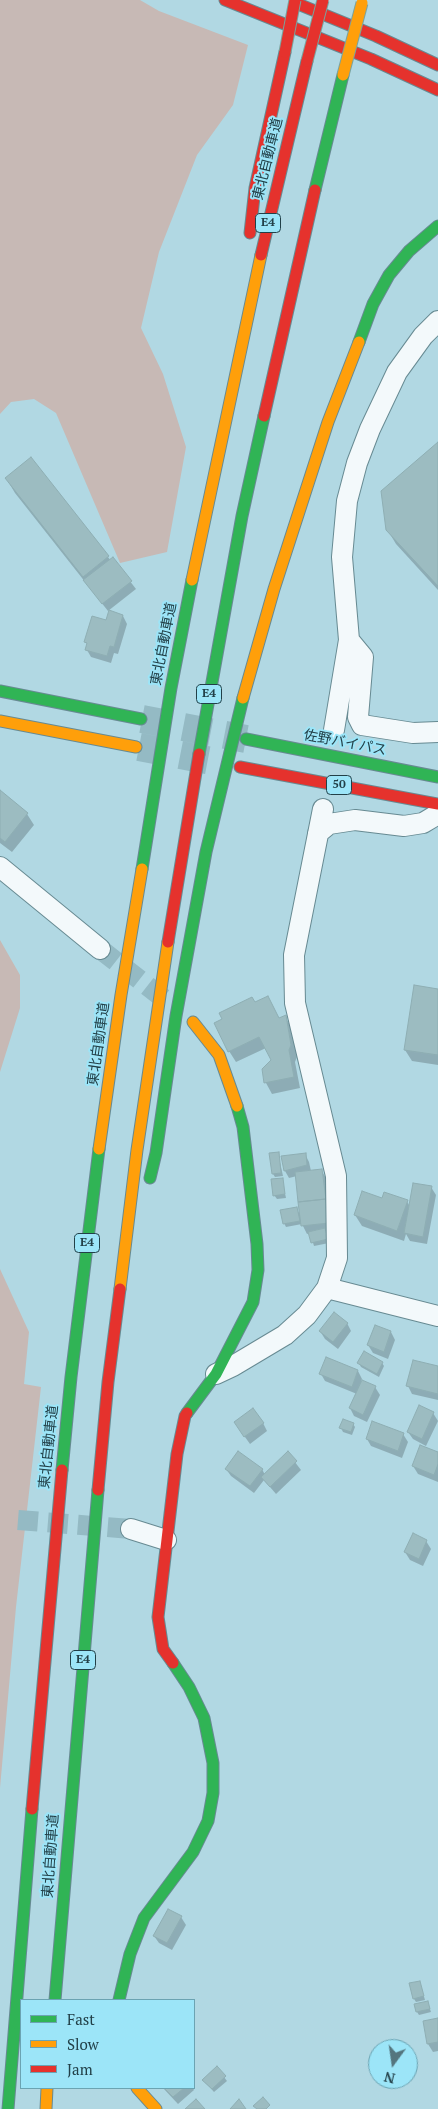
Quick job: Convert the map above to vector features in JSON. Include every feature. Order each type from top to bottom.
[{"type":"main road","points":[[225,0],[371,59],[438,90]]},
{"type":"main road","points":[[287,0],[376,36],[438,65]]},
{"type":"main road","points":[[248,247],[255,188],[295,0]]},
{"type":"main road","name":"東北自動車道","points":[[8,2109],[50,1592],[71,1377],[98,1154],[124,976],[169,697],[205,511],[275,190],[324,0]]},
{"type":"main road","name":"東北自動車道","points":[[55,1999],[97,1499],[116,1320],[157,1010],[208,697],[268,394],[312,201],[362,2]]},
{"type":"main road","points":[[147,1190],[156,1153],[176,1016],[206,852],[240,707],[274,589],[328,422],[373,304],[389,275],[409,251],[438,226]]},
{"type":"main road","points":[[231,386],[244,277]]},
{"type":"main road","points":[[0,691],[141,719]]},
{"type":"main road","points":[[0,721],[136,747]]},
{"type":"main road","name":"佐野バイパス","points":[[246,739],[438,777]]},
{"type":"main road","name":"50","points":[[240,767],[438,804]]},
{"type":"main road","points":[[119,1999],[130,1954],[144,1918],[193,1852],[208,1821],[213,1793],[212,1763],[204,1718],[189,1687],[163,1649],[158,1617],[177,1454],[185,1416],[216,1374],[241,1328],[253,1302],[258,1270],[257,1244],[243,1128],[232,1087],[219,1055],[193,1022]]},
{"type":"main road","points":[[116,1320],[140,1218]]},
{"type":"main road","points":[[46,2109],[48,2089]]},
{"type":"main road","points":[[138,2089],[156,2109]]},
{"type":"street","points":[[334,730],[349,640],[342,557],[347,501],[370,429],[397,372],[423,336],[438,321]]},
{"type":"street","points":[[349,640],[363,658],[358,717],[362,725],[413,733],[438,732]]},
{"type":"street","points":[[216,1374],[285,1335],[307,1315],[326,1288],[337,1258],[336,1176],[295,1003],[294,955],[322,809]]},
{"type":"street","points":[[318,833],[329,824],[355,820],[404,826],[423,823],[438,814]]},
{"type":"street","points":[[0,867],[100,949]]},
{"type":"street","points":[[326,1288],[438,1316]]},
{"type":"street","points":[[131,1529],[166,1540]]},
{"type":"shaded area","points":[[0,0],[140,0],[159,11],[248,45],[233,105],[197,155],[159,252],[141,328],[163,374],[186,447],[167,552],[120,563],[56,413],[34,399],[11,402],[0,414]]},
{"type":"shaded area","points":[[0,940],[20,975],[20,1008],[0,1072]]},
{"type":"shaded area","points":[[0,1269],[29,1332],[24,1384],[41,1387],[16,1607],[0,1788]]},
{"type":"building","points":[[438,442],[438,586],[386,530],[381,491]]},
{"type":"building","points":[[31,457],[109,556],[83,577],[5,478]]},
{"type":"building","points":[[113,557],[132,581],[102,604],[83,580]]},
{"type":"building","points":[[109,610],[123,615],[114,647],[110,646],[107,656],[85,650],[87,643],[84,642],[92,616],[106,620]]},
{"type":"building","points":[[0,790],[28,813],[5,842],[0,838]]},
{"type":"building","points":[[414,985],[438,989],[438,1055],[404,1050]]},
{"type":"building","points":[[268,996],[279,1018],[286,1015],[291,1045],[289,1050],[294,1077],[264,1083],[262,1069],[271,1060],[259,1037],[228,1052],[214,1023],[222,1019],[219,1013],[252,997],[255,1002]]},
{"type":"building","points":[[279,1152],[281,1173],[272,1174],[269,1153]]},
{"type":"building","points":[[306,1153],[307,1165],[284,1171],[281,1156]]},
{"type":"building","points":[[322,1169],[326,1199],[298,1202],[295,1172]]},
{"type":"building","points":[[283,1178],[285,1194],[273,1196],[271,1179]]},
{"type":"building","points":[[413,1183],[432,1186],[423,1237],[404,1233]]},
{"type":"building","points":[[362,1191],[382,1198],[384,1192],[408,1200],[397,1231],[354,1215]]},
{"type":"building","points":[[326,1199],[329,1223],[301,1226],[298,1202]]},
{"type":"building","points":[[297,1207],[300,1221],[283,1224],[280,1210]]},
{"type":"building","points":[[325,1228],[328,1239],[311,1243],[308,1232]]},
{"type":"building","points":[[334,1312],[348,1323],[333,1342],[319,1331]]},
{"type":"building","points":[[375,1325],[391,1331],[384,1352],[367,1345]]},
{"type":"building","points":[[364,1351],[383,1362],[377,1374],[357,1363]]},
{"type":"building","points":[[326,1357],[358,1370],[352,1387],[319,1374]]},
{"type":"building","points":[[413,1360],[438,1366],[438,1394],[406,1386]]},
{"type":"building","points":[[362,1380],[376,1386],[363,1415],[349,1408]]},
{"type":"building","points":[[419,1405],[434,1412],[422,1439],[407,1432]]},
{"type":"building","points":[[253,1408],[264,1423],[244,1437],[234,1422]]},
{"type":"building","points":[[343,1419],[354,1423],[351,1432],[339,1428]]},
{"type":"building","points":[[372,1421],[404,1433],[398,1451],[366,1439]]},
{"type":"building","points":[[420,1445],[438,1452],[438,1464],[434,1475],[412,1466]]},
{"type":"building","points":[[238,1451],[263,1469],[250,1486],[225,1469]]},
{"type":"building","points":[[288,1451],[297,1461],[270,1487],[261,1477]]},
{"type":"building","points":[[413,1533],[427,1540],[419,1559],[404,1552]]},
{"type":"building","points":[[168,1909],[182,1916],[167,1943],[153,1936]]},
{"type":"building","points":[[420,1981],[424,1996],[413,1999],[409,1983]]},
{"type":"building","points":[[428,2001],[430,2009],[416,2012],[414,2004]]},
{"type":"building","points":[[438,2018],[438,2042],[427,2044],[423,2021]]},
{"type":"building","points":[[217,2066],[226,2076],[212,2089],[202,2080]]},
{"type":"building","points":[[165,2089],[183,2089],[173,2097]]},
{"type":"building","points":[[263,2097],[270,2105],[266,2109],[257,2109],[253,2106]]},
{"type":"building","points":[[196,2099],[205,2109],[185,2109]]},
{"type":"building","points":[[239,2099],[246,2109],[230,2109]]},
{"type":"tunnel","points":[[142,719],[246,739]]},
{"type":"tunnel","points":[[139,747],[222,763]]},
{"type":"tunnel","points":[[100,949],[168,1002]]},
{"type":"tunnel","points":[[18,1520],[131,1529]]},
{"type":"traffic: fast","points":[[315,190],[343,75]]},
{"type":"traffic: fast","points":[[359,342],[373,304],[389,275],[409,251],[438,226]]},
{"type":"traffic: fast","points":[[199,754],[242,516],[264,416]]},
{"type":"traffic: fast","points":[[142,869],[171,688],[192,580]]},
{"type":"traffic: fast","points":[[0,691],[141,719]]},
{"type":"traffic: fast","points":[[150,1178],[156,1153],[176,1016],[206,852],[243,698]]},
{"type":"traffic: fast","points":[[246,739],[438,777]]},
{"type":"traffic: fast","points":[[187,1413],[216,1374],[253,1302],[258,1270],[257,1244],[243,1127],[237,1106]]},
{"type":"traffic: fast","points":[[62,1470],[71,1377],[99,1149]]},
{"type":"traffic: fast","points":[[55,1999],[98,1490]]},
{"type":"traffic: fast","points":[[119,1999],[130,1954],[144,1918],[193,1852],[208,1821],[213,1793],[213,1763],[204,1718],[189,1687],[173,1663]]},
{"type":"traffic: fast","points":[[8,2109],[32,1809]]},
{"type":"traffic: slow","points":[[343,75],[362,3]]},
{"type":"traffic: slow","points":[[192,580],[261,255]]},
{"type":"traffic: slow","points":[[243,698],[274,589],[328,422],[359,342]]},
{"type":"traffic: slow","points":[[0,721],[136,747]]},
{"type":"traffic: slow","points":[[99,1149],[121,995],[142,869]]},
{"type":"traffic: slow","points":[[120,1289],[137,1150],[168,942]]},
{"type":"traffic: slow","points":[[193,1022],[219,1055],[237,1106]]},
{"type":"traffic: slow","points":[[46,2109],[47,2089]]},
{"type":"traffic: slow","points":[[138,2089],[156,2109]]},
{"type":"traffic: jam","points":[[225,0],[371,59],[438,90]]},
{"type":"traffic: jam","points":[[285,52],[295,0]]},
{"type":"traffic: jam","points":[[307,61],[323,0]]},
{"type":"traffic: jam","points":[[298,4],[376,36],[438,65]]},
{"type":"traffic: jam","points":[[250,233],[255,188],[285,52]]},
{"type":"traffic: jam","points":[[261,255],[307,61]]},
{"type":"traffic: jam","points":[[264,416],[315,190]]},
{"type":"traffic: jam","points":[[168,942],[199,754]]},
{"type":"traffic: jam","points":[[240,767],[438,804]]},
{"type":"traffic: jam","points":[[98,1490],[108,1382],[120,1289]]},
{"type":"traffic: jam","points":[[173,1663],[163,1649],[158,1617],[177,1454],[187,1413]]},
{"type":"traffic: jam","points":[[32,1809],[62,1470]]}]
